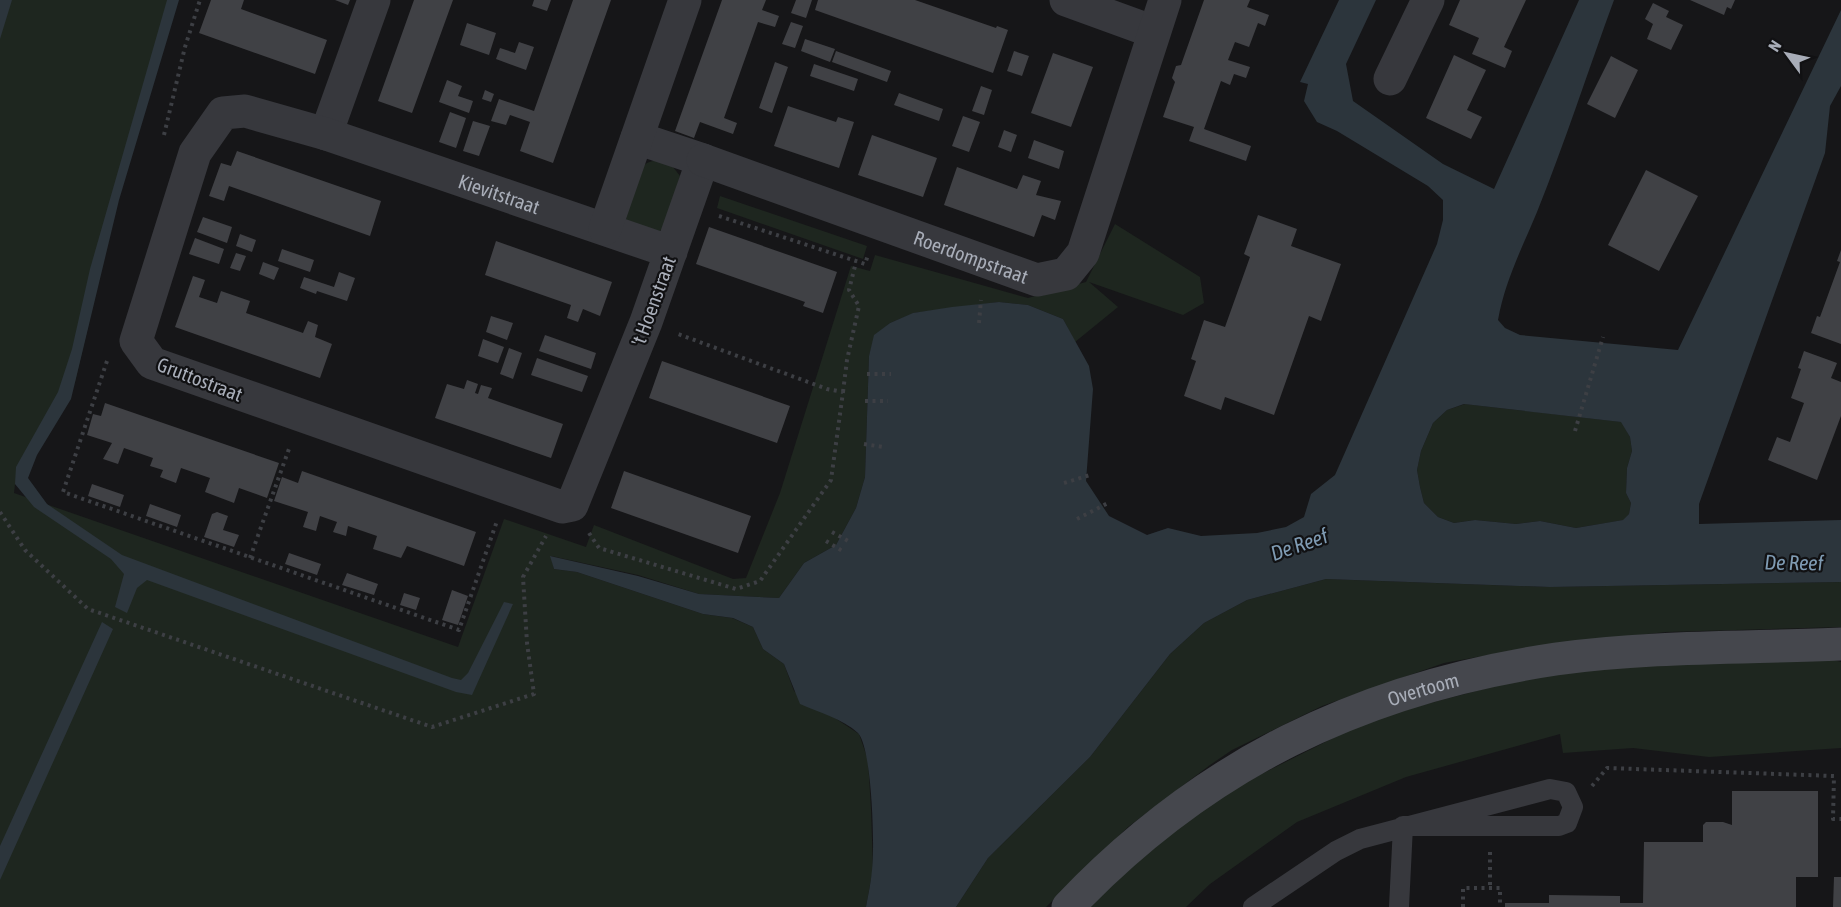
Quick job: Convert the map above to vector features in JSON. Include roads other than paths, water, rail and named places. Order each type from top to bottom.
[{"type":"street","points":[[327,134],[374,0]]},
{"type":"street","points":[[605,229],[685,0]]},
{"type":"street","points":[[1066,0],[1154,32]]},
{"type":"street","name":"Roerdompstraat","points":[[703,160],[1037,280],[1066,274],[1083,253],[1165,0]]},
{"type":"street","points":[[1390,79],[1428,0]]},
{"type":"street","name":"Gruttostraat","points":[[327,134],[245,111],[223,113],[195,153],[136,341],[152,363],[300,416],[567,506]]},
{"type":"street","name":"Kievitstraat","points":[[327,134],[671,252]]},
{"type":"street","points":[[637,138],[703,160]]},
{"type":"street","name":"'t Hoenstraat","points":[[567,506],[646,322],[703,160]]},
{"type":"street","name":"Overtoom","points":[[1068,907],[1140,838],[1209,786],[1296,736],[1409,691],[1502,668],[1607,654],[1841,644]]},
{"type":"lane","points":[[1253,907],[1336,851],[1360,839],[1403,826],[1550,789],[1566,792],[1574,807],[1572,816],[1559,826],[1403,826]]},
{"type":"lane","points":[[1399,907],[1403,826]]},
{"type":"water","points":[[0,0],[12,0],[0,39]]},
{"type":"water","points":[[167,0],[179,0],[119,200],[71,399],[37,455],[28,478],[47,504],[122,555],[452,678],[461,680],[468,673],[504,602],[513,604],[472,695],[456,692],[147,580],[137,588],[127,613],[115,607],[124,574],[111,559],[34,507],[15,484],[16,467],[58,392],[72,349],[90,269]]},
{"type":"water","name":"De Reef","points":[[1339,0],[1376,0],[1346,64],[1353,101],[1443,164],[1494,189],[1579,0],[1614,0],[1547,186],[1509,278],[1498,320],[1505,328],[1520,335],[1678,350],[1841,10],[1841,86],[1830,106],[1825,153],[1699,504],[1699,524],[1841,520],[1841,582],[1550,587],[1326,579],[1247,600],[1204,623],[1170,654],[1090,757],[988,858],[956,907],[866,907],[872,870],[873,821],[867,757],[858,733],[838,720],[800,704],[784,664],[763,649],[753,627],[733,618],[703,614],[577,572],[554,569],[550,556],[638,576],[699,594],[779,598],[804,563],[836,545],[856,508],[865,477],[869,356],[874,335],[890,323],[913,313],[999,302],[1028,305],[1063,319],[1089,366],[1093,389],[1086,481],[1109,516],[1147,535],[1168,528],[1201,536],[1257,533],[1286,527],[1304,517],[1311,494],[1335,475],[1437,244],[1443,220],[1443,200],[1428,186],[1337,131],[1317,122],[1304,101],[1308,84],[1300,82]],"holes":[[[1464,404],[1621,422],[1630,437],[1632,451],[1627,468],[1626,493],[1631,503],[1629,514],[1623,520],[1576,528],[1540,521],[1516,524],[1475,520],[1454,523],[1438,517],[1424,503],[1417,470],[1421,451],[1433,423],[1447,410]]]},
{"type":"water","points":[[102,622],[113,629],[0,880],[0,846]]}]
